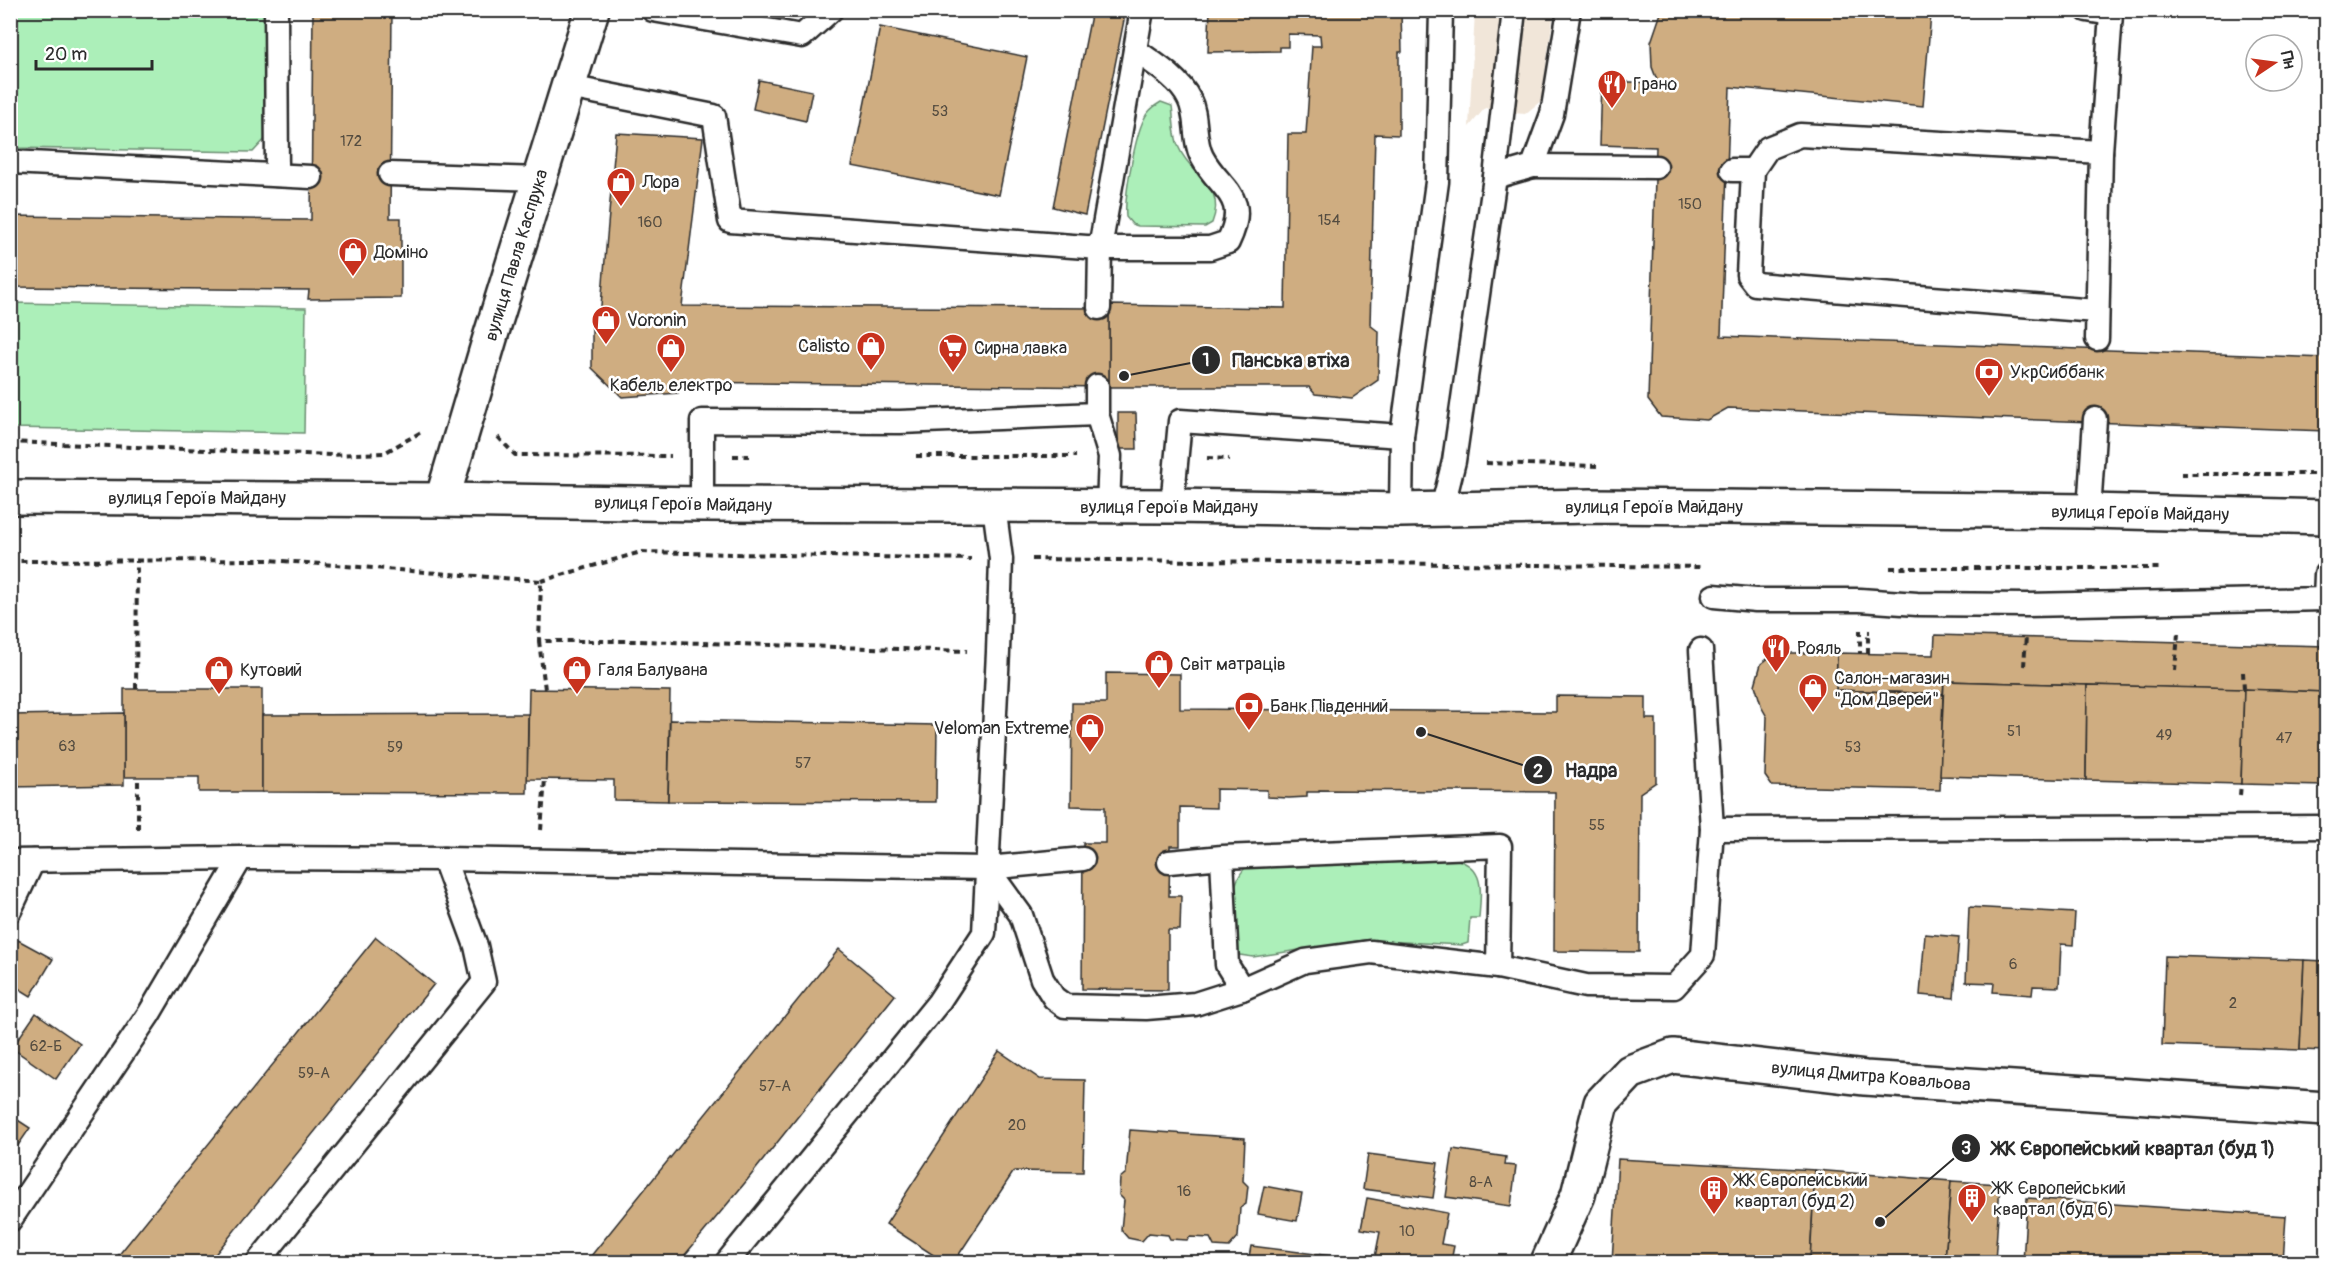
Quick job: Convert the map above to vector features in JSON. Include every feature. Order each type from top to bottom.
[{"type":"main road","name":"вулиця Павла Каспрука","points":[[442,500],[592,10]]},
{"type":"main road","name":"вулиця Героїв Майдану","points":[[10,497],[1172,506],[1401,510],[1591,506],[2089,511],[2326,517]]},
{"type":"main road","name":"вулиця Дмитра Ковальова","points":[[1548,1263],[1578,1195],[1600,1103],[1630,1072],[1673,1056],[1865,1078],[2326,1109]]},
{"type":"lane","points":[[276,10],[277,175]]},
{"type":"lane","points":[[653,10],[802,36],[831,10]]},
{"type":"lane","points":[[1099,308],[1100,248],[1142,10]]},
{"type":"lane","points":[[1401,510],[1402,436],[1437,182],[1441,10]]},
{"type":"lane","points":[[1442,509],[1455,461],[1495,177],[1514,10]]},
{"type":"lane","points":[[1533,166],[1552,114],[1569,10]]},
{"type":"lane","points":[[2087,10],[2111,14],[2101,152],[2097,339]]},
{"type":"lane","points":[[569,87],[714,116],[730,221],[1100,248],[1210,248],[1228,242],[1234,229],[1235,207],[1231,193],[1202,156],[1190,99],[1173,79],[1135,50]]},
{"type":"lane","points":[[2097,311],[1755,284],[1748,275],[1742,170],[1768,148],[1800,135],[2101,152]]},
{"type":"lane","points":[[10,162],[311,177]]},
{"type":"lane","points":[[1495,177],[1533,166],[1656,167]]},
{"type":"lane","points":[[390,174],[540,179]]},
{"type":"lane","points":[[1097,386],[1097,414],[1110,456],[1108,507]]},
{"type":"lane","points":[[702,504],[702,421],[900,422],[1097,414]]},
{"type":"lane","points":[[2089,511],[2095,418]]},
{"type":"lane","points":[[1172,506],[1180,421],[1402,436]]},
{"type":"lane","points":[[727,1263],[938,1003],[984,933],[1001,559],[994,506]]},
{"type":"lane","points":[[1714,596],[1756,600],[1860,600],[1917,604],[2016,605],[2325,598],[2326,564]]},
{"type":"lane","points":[[987,868],[1021,915],[1042,979],[1054,998],[1065,1006],[1146,1008],[1195,1004],[1242,989],[1305,961],[1371,952],[1498,967],[1586,986],[1674,987],[1703,955],[1712,829],[1701,650]]},
{"type":"lane","points":[[1712,829],[2326,827]]},
{"type":"lane","points":[[1169,862],[1222,857],[1500,846],[1498,967]]},
{"type":"lane","points":[[1222,857],[1227,965],[1242,989]]},
{"type":"lane","points":[[10,861],[241,858],[444,859],[987,868],[1083,859]]},
{"type":"lane","points":[[10,1220],[149,1014],[241,858]]},
{"type":"lane","points":[[258,1263],[484,982],[476,946],[444,859]]},
{"type":"lane","points":[[10,910],[33,861]]},
{"type":"path","points":[[10,561],[269,560],[541,581],[641,552],[1001,559],[1704,567]]},
{"type":"path","points":[[136,689],[137,561]]},
{"type":"path","points":[[1889,568],[2172,568]]},
{"type":"path","points":[[541,581],[539,641],[545,689]]},
{"type":"path","points":[[1860,623],[1860,654]]},
{"type":"path","points":[[2325,623],[2326,646]]},
{"type":"path","points":[[2024,666],[2026,637]]},
{"type":"path","points":[[539,641],[639,641],[998,651]]},
{"type":"path","points":[[2175,671],[2177,642]]},
{"type":"path","points":[[2242,672],[2244,689]]},
{"type":"path","points":[[138,777],[138,859]]},
{"type":"path","points":[[539,861],[545,779]]},
{"type":"shaded area","points":[[1475,11],[1554,11],[1541,101],[1525,114],[1485,108],[1469,127]]},
{"type":"green space","points":[[11,11],[267,11],[267,137],[253,152],[11,148]]},
{"type":"green space","points":[[1161,102],[1172,106],[1179,148],[1212,190],[1215,210],[1212,223],[1205,227],[1138,226],[1132,224],[1126,217],[1128,182],[1141,128],[1147,114]]},
{"type":"green space","points":[[11,303],[306,308],[304,433],[11,428]]},
{"type":"green space","points":[[1450,858],[1470,866],[1476,872],[1479,880],[1479,918],[1470,918],[1468,943],[1462,945],[1364,940],[1253,957],[1240,955],[1235,949],[1234,893],[1241,873],[1248,866]]},
{"type":"building","points":[[313,10],[392,10],[390,218],[401,218],[401,298],[308,299],[309,290],[10,287],[10,216],[311,220]]},
{"type":"building","points":[[1092,10],[1126,10],[1085,215],[1053,207]]},
{"type":"building","points":[[1210,10],[1401,10],[1399,135],[1375,134],[1370,325],[1379,332],[1378,380],[1352,398],[1315,394],[1309,387],[1109,387],[1109,305],[1285,308],[1288,134],[1306,134],[1312,46],[1321,46],[1320,35],[1288,34],[1288,47],[1280,47],[1280,51],[1208,52]]},
{"type":"building","points":[[1662,10],[1888,10],[1931,14],[1923,106],[1730,87],[1721,336],[2326,358],[2326,431],[1728,408],[1707,420],[1661,417],[1648,400],[1656,147],[1600,145],[1602,81],[1658,83],[1652,67],[1651,42]]},
{"type":"building","points":[[880,27],[1027,57],[999,195],[852,166]]},
{"type":"building","points":[[759,80],[812,91],[806,121],[753,109]]},
{"type":"building","points":[[616,133],[703,138],[682,306],[1099,308],[1109,305],[1109,387],[678,382],[678,393],[622,397],[592,368],[592,317],[600,317]]},
{"type":"building","points":[[1118,413],[1136,413],[1137,449],[1118,449]]},
{"type":"building","points":[[1935,635],[2326,646],[2326,692],[1944,681],[1943,694],[1836,690],[1837,653],[1934,655]]},
{"type":"building","points":[[1775,653],[1837,653],[1836,690],[1943,694],[1940,790],[1772,786],[1765,776],[1767,717],[1755,685],[1761,664]]},
{"type":"building","points":[[1106,673],[1180,674],[1180,709],[1556,712],[1556,696],[1646,697],[1646,719],[1656,719],[1656,782],[1640,793],[1639,952],[1554,951],[1555,792],[1319,790],[1319,792],[1307,792],[1307,797],[1289,798],[1267,797],[1267,790],[1216,789],[1216,808],[1180,807],[1180,846],[1170,846],[1169,896],[1181,896],[1180,930],[1168,930],[1168,990],[1082,989],[1083,843],[1105,843],[1105,807],[1071,806],[1072,703],[1106,703]]},
{"type":"building","points":[[1944,681],[2087,685],[2086,780],[1940,776]]},
{"type":"building","points":[[2087,685],[2244,689],[2241,784],[2086,780]]},
{"type":"building","points":[[124,689],[262,689],[262,792],[199,792],[199,777],[124,777]]},
{"type":"building","points":[[529,689],[670,691],[668,801],[614,800],[614,780],[527,779]]},
{"type":"building","points":[[2244,689],[2326,692],[2326,786],[2241,784]]},
{"type":"building","points":[[124,713],[124,785],[10,787],[10,715]]},
{"type":"building","points":[[528,714],[527,793],[262,792],[262,715]]},
{"type":"building","points":[[670,720],[937,725],[936,802],[668,801]]},
{"type":"building","points":[[1969,907],[2075,913],[2073,945],[2061,944],[2059,987],[2033,986],[2032,995],[1993,992],[1994,983],[1966,982]]},
{"type":"building","points":[[1925,934],[1959,937],[1954,998],[1920,995]]},
{"type":"building","points":[[376,937],[434,984],[393,1035],[209,1262],[113,1262]]},
{"type":"building","points":[[18,940],[53,959],[31,996],[10,983],[10,953]]},
{"type":"building","points":[[839,949],[895,995],[744,1184],[679,1262],[586,1262]]},
{"type":"building","points":[[2165,956],[2304,960],[2300,1050],[2162,1045]]},
{"type":"building","points":[[2304,960],[2326,961],[2326,1051],[2300,1050]]},
{"type":"building","points":[[36,1013],[80,1044],[56,1079],[12,1048]]},
{"type":"building","points":[[999,1051],[1040,1079],[1085,1080],[1083,1172],[1014,1171],[954,1262],[944,1262],[886,1224]]},
{"type":"building","points":[[10,1115],[30,1128],[10,1157]]},
{"type":"building","points":[[1130,1130],[1245,1138],[1243,1181],[1248,1186],[1246,1204],[1240,1208],[1238,1237],[1229,1247],[1214,1246],[1210,1238],[1170,1239],[1168,1235],[1149,1233],[1142,1241],[1128,1238],[1121,1230],[1124,1200],[1119,1195],[1120,1178],[1126,1173]]},
{"type":"building","points":[[1453,1149],[1506,1157],[1505,1165],[1516,1166],[1511,1206],[1446,1197]]},
{"type":"building","points":[[1368,1154],[1438,1163],[1433,1198],[1363,1189]]},
{"type":"building","name":"ЖК Європейський квартал (буд 2)","points":[[1618,1159],[1815,1170],[1810,1262],[1612,1262]]},
{"type":"building","points":[[1815,1170],[1951,1181],[1945,1262],[1810,1262]]},
{"type":"building","name":"ЖК Європейський квартал (буд 6)","points":[[1951,1181],[2000,1184],[1995,1262],[1945,1262]]},
{"type":"building","points":[[1264,1186],[1302,1193],[1297,1221],[1258,1214]]},
{"type":"building","points":[[1367,1198],[1447,1213],[1441,1244],[1454,1246],[1451,1261],[1461,1262],[1374,1262],[1380,1232],[1361,1229]]},
{"type":"building","points":[[2027,1198],[2286,1216],[2283,1262],[2023,1262]]},
{"type":"building","points":[[1251,1246],[1331,1256],[1330,1262],[1248,1262]]},
{"type":"place","name":"Грано","points":[[1612,110]]},
{"type":"place","name":"Лора","points":[[621,208]]},
{"type":"place","name":"Доміно","points":[[353,278]]},
{"type":"place","name":"Voronin","points":[[606,346]]},
{"type":"place","name":"Calisto","points":[[871,372]]},
{"type":"place","name":"Кабель електро","points":[[671,374]]},
{"type":"place","name":"Сирна лавка","points":[[953,374]]},
{"type":"place","name":"Панська втіха","points":[[1124,376]]},
{"type":"place","name":"УкрСиббанк","points":[[1989,398]]},
{"type":"place","name":"Рояль","points":[[1776,674]]},
{"type":"place","name":"Світ матраців","points":[[1159,690]]},
{"type":"place","name":"Кутовий","points":[[219,696]]},
{"type":"place","name":"Галя Балувана","points":[[577,696]]},
{"type":"place","name":"Салон-магазин \"Дом Дверей\"","points":[[1813,714]]},
{"type":"place","name":"Банк Південний","points":[[1249,732]]},
{"type":"place","name":"Надра","points":[[1421,732]]},
{"type":"place","name":"Veloman Extreme","points":[[1090,754]]},
{"type":"place","name":"ЖК Європейський квартал (буд 2)","points":[[1714,1216]]},
{"type":"place","name":"ЖК Європейський квартал (буд 1)","points":[[1880,1222]]},
{"type":"place","name":"ЖК Європейський квартал (буд 6)","points":[[1972,1224]]}]
